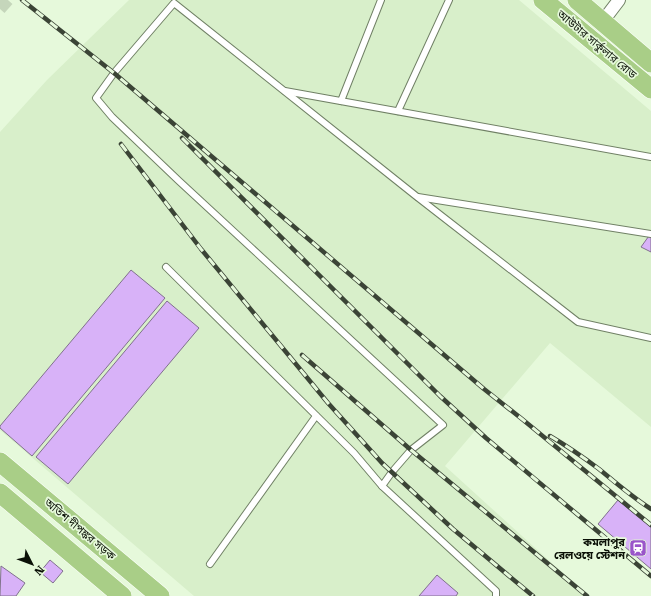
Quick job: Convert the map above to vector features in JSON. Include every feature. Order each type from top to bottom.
[{"type":"main road","name":"আউটার সার্কুলার রোড","points":[[543,0],[651,89]]},
{"type":"main road","name":"আউটার সার্কুলার রোড","points":[[577,0],[651,63]]},
{"type":"main road","name":"অতিশ দীপঙ্কর সড়ক","points":[[0,462],[160,596]]},
{"type":"main road","points":[[0,492],[122,596]]},
{"type":"street","points":[[603,21],[619,0]]},
{"type":"lane","points":[[341,101],[381,0]]},
{"type":"lane","points":[[398,112],[448,0]]},
{"type":"lane","points":[[382,486],[392,472],[412,450],[443,424],[185,186],[112,117],[96,98],[114,73],[174,3],[283,91],[578,322],[651,338]]},
{"type":"lane","points":[[283,91],[651,157]]},
{"type":"lane","points":[[416,196],[651,234]]},
{"type":"lane","points":[[166,267],[354,453],[382,486],[496,590],[496,596]]},
{"type":"lane","points":[[210,564],[316,416]]},
{"type":"shaded area","points":[[129,0],[519,0],[651,111],[651,427],[550,343],[445,466],[588,596],[194,596],[0,430],[0,132],[47,80]]},
{"type":"building","points":[[651,233],[651,252],[641,247]]},
{"type":"building","points":[[131,270],[165,298],[32,456],[0,428],[0,426]]},
{"type":"building","points":[[167,301],[199,328],[68,484],[36,457]]},
{"type":"building","name":"কমলাপুর রেলওয়ে স্টেশন","points":[[618,500],[651,527],[651,569],[598,524]]},
{"type":"building","points":[[50,560],[63,571],[53,583],[40,572]]},
{"type":"building","points":[[1,566],[25,583],[16,596],[0,596]]},
{"type":"building","points":[[437,575],[458,593],[456,596],[419,596]]},
{"type":"tunnel","points":[[0,9],[8,0]]},
{"type":"railway","points":[[22,0],[114,73],[484,389],[651,525]]},
{"type":"railway","points":[[182,138],[440,396],[486,438],[651,576]]},
{"type":"railway","points":[[121,144],[201,249],[328,403],[382,463],[453,529],[533,596]]},
{"type":"railway","points":[[302,355],[411,450],[587,596]]},
{"type":"railway","points":[[550,436],[587,460],[651,509]]},
{"type":"place","name":"কমলাপুর রেলওয়ে স্টেশন","points":[[638,548]]}]
